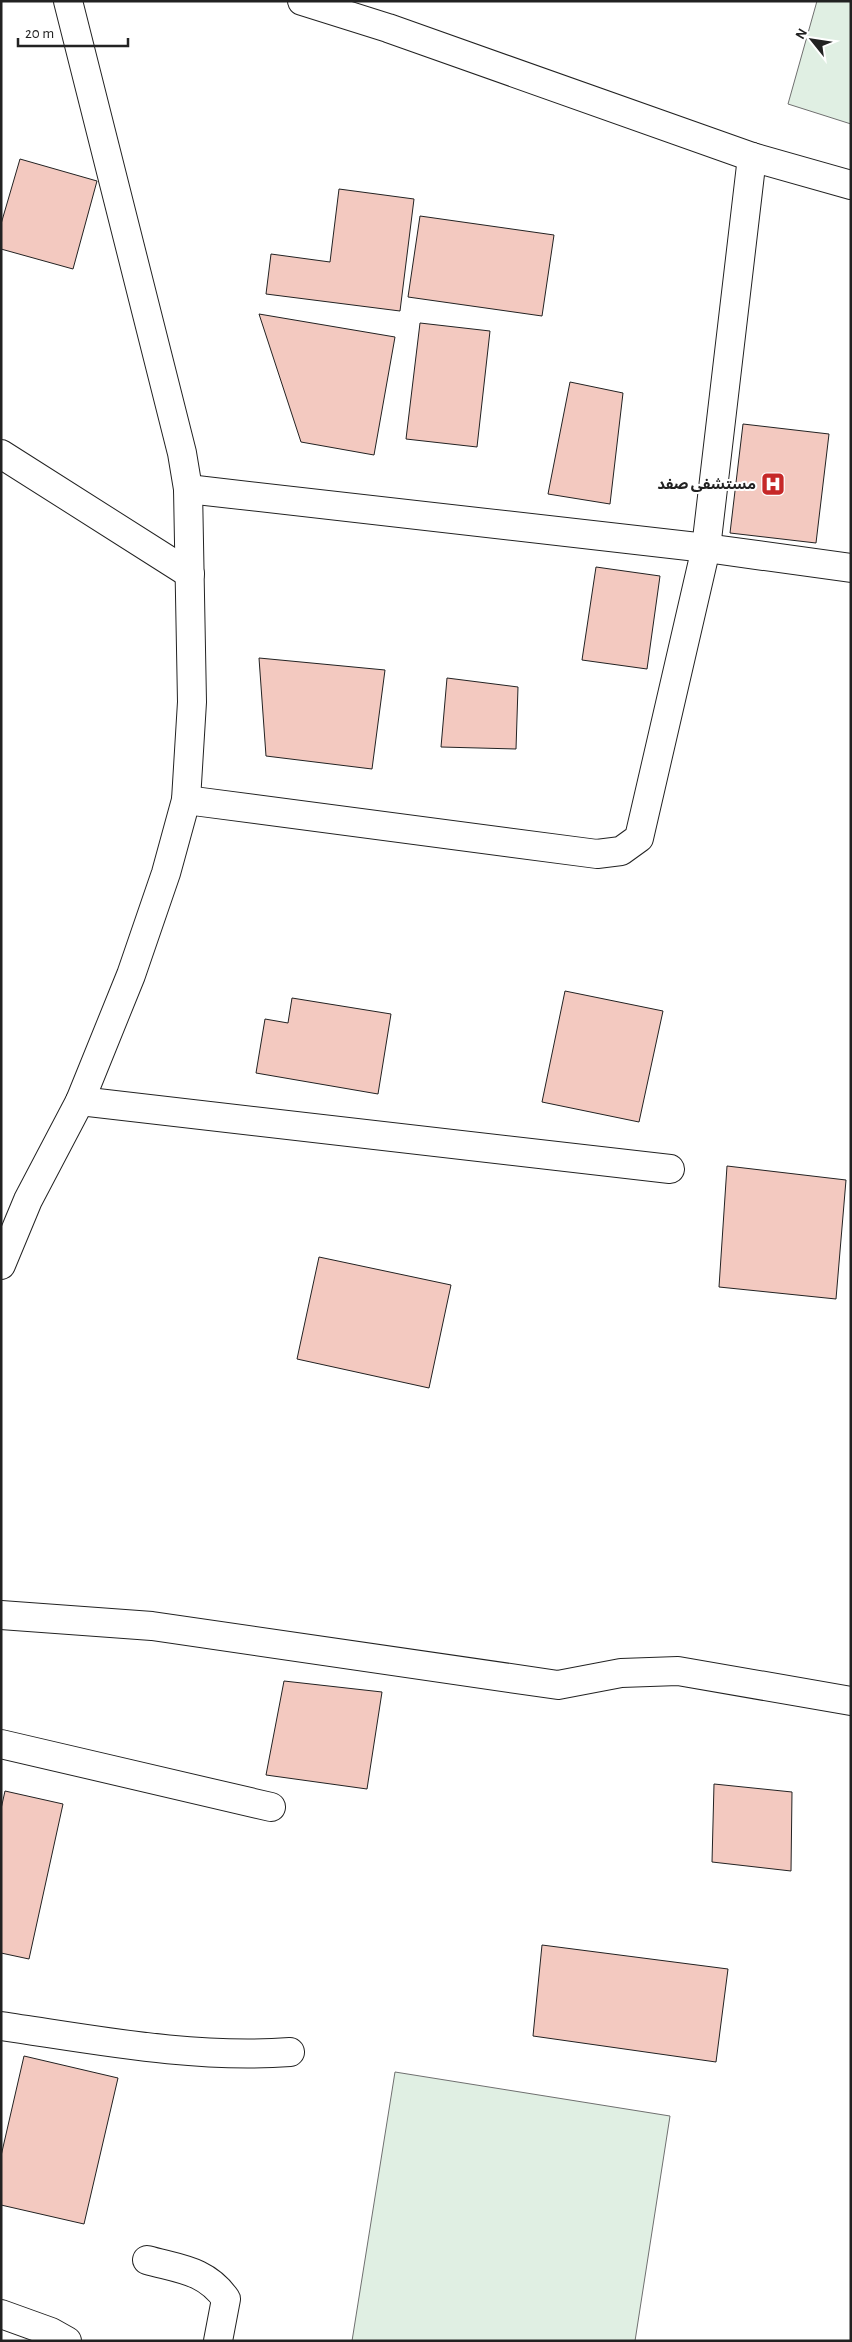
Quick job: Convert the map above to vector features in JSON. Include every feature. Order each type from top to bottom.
[{"type":"street","points":[[1,1265],[28,1200],[80,1100],[131,975],[166,873],[186,800],[192,702],[188,489],[180,443],[68,1]]},
{"type":"street","points":[[302,1],[397,32],[752,158],[851,185]]},
{"type":"street","points":[[186,800],[597,854],[621,851],[639,838],[706,548],[752,158]]},
{"type":"street","points":[[1,454],[190,574]]},
{"type":"street","points":[[188,489],[706,548],[851,568]]},
{"type":"street","points":[[80,1100],[670,1169]]},
{"type":"street","points":[[1,1615],[152,1626],[558,1685],[621,1673],[678,1671],[851,1701]]},
{"type":"street","points":[[1,1744],[271,1807]]},
{"type":"street","points":[[1,2026],[76,2038],[203,2053],[254,2055],[290,2052]]},
{"type":"street","points":[[147,2260],[200,2275],[216,2285],[226,2299],[218,2341]]},
{"type":"street","points":[[1,2314],[51,2332],[67,2341]]},
{"type":"green space","points":[[817,1],[851,1],[851,124],[788,104]]},
{"type":"green space","points":[[395,2072],[670,2116],[635,2341],[352,2341]]},
{"type":"building","points":[[20,159],[97,181],[73,269],[1,249],[1,224]]},
{"type":"building","points":[[339,189],[414,199],[400,311],[266,294],[271,254],[330,262]]},
{"type":"building","points":[[420,216],[554,235],[542,316],[408,297]]},
{"type":"building","points":[[259,314],[395,337],[374,455],[301,442]]},
{"type":"building","points":[[420,323],[490,331],[477,447],[406,439]]},
{"type":"building","points":[[570,382],[623,393],[610,504],[548,494]]},
{"type":"building","points":[[743,424],[829,434],[816,543],[730,533]]},
{"type":"building","points":[[596,567],[660,576],[647,669],[582,660]]},
{"type":"building","points":[[259,658],[385,670],[372,769],[266,756]]},
{"type":"building","points":[[447,678],[518,687],[516,749],[441,747]]},
{"type":"building","points":[[565,991],[663,1011],[639,1122],[542,1102]]},
{"type":"building","points":[[292,998],[391,1014],[378,1094],[256,1073],[265,1019],[288,1023]]},
{"type":"building","points":[[727,1166],[846,1180],[836,1299],[719,1287]]},
{"type":"building","points":[[319,1257],[451,1285],[429,1388],[297,1359]]},
{"type":"building","points":[[284,1681],[382,1692],[367,1789],[266,1775]]},
{"type":"building","points":[[714,1784],[792,1792],[791,1871],[712,1862]]},
{"type":"building","points":[[5,1791],[63,1804],[29,1959],[1,1953],[1,1809]]},
{"type":"building","points":[[542,1945],[728,1969],[716,2062],[533,2036]]},
{"type":"building","points":[[24,2056],[118,2078],[84,2224],[1,2205],[1,2156]]},
{"type":"place","name":"مستشفى صفد","points":[[773,484]]}]
